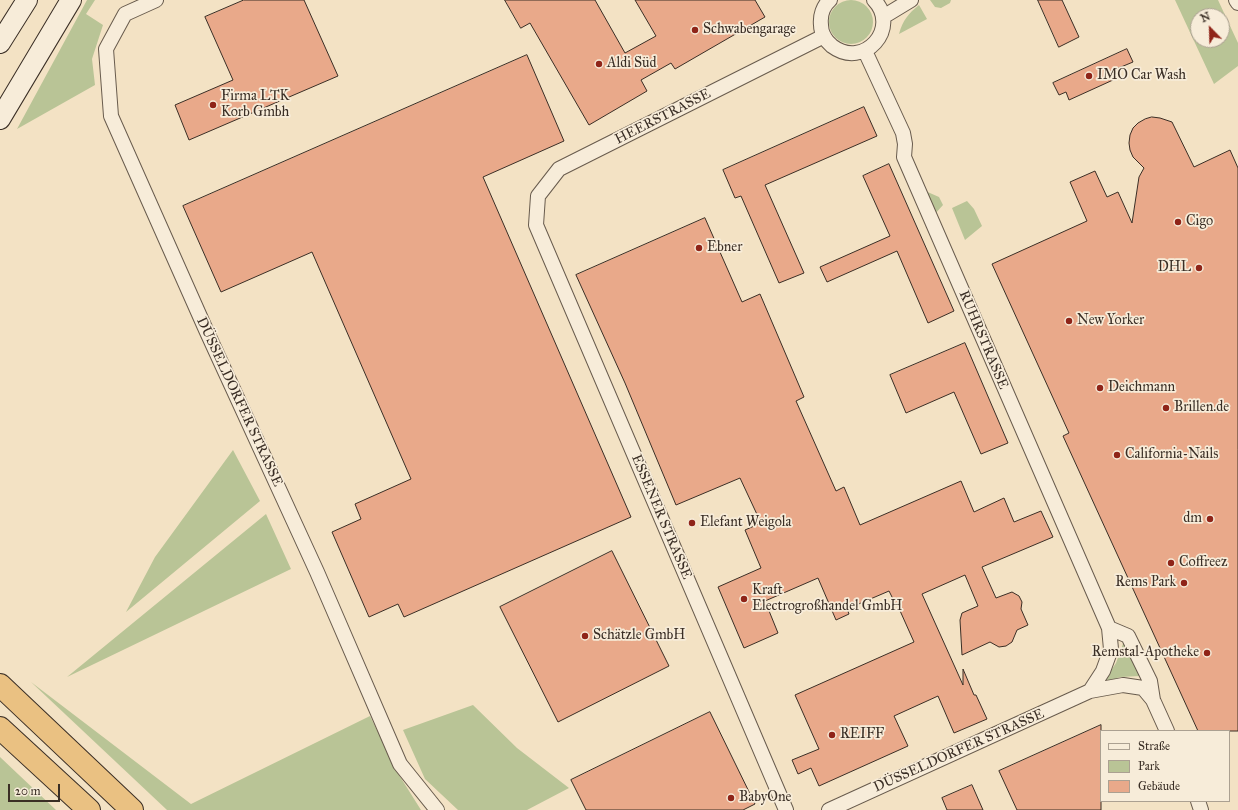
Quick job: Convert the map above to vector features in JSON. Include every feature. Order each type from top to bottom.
[{"type":"highway","points":[[0,685],[132,810]]},
{"type":"highway","points":[[0,728],[89,810]]},
{"type":"main road","points":[[0,43],[27,0]]},
{"type":"main road","points":[[0,119],[71,0]]},
{"type":"street","name":"DÜSSELDORFER STRASSE","points":[[156,0],[125,14],[106,49],[111,116],[206,330],[317,572],[400,764],[437,810]]},
{"type":"street","points":[[830,0],[823,9],[821,28],[829,44],[837,50],[846,53],[865,51],[874,45],[880,37],[883,27],[883,17],[874,0]]},
{"type":"street","points":[[883,17],[911,0]]},
{"type":"street","name":"HEERSTRASSE","points":[[536,224],[538,196],[559,169],[824,36]]},
{"type":"street","name":"RUHRSTRASSE","points":[[865,51],[903,133],[905,144],[904,157],[1109,628],[1111,649],[1103,671],[1090,691]]},
{"type":"street","name":"ESSENER STRASSE","points":[[536,224],[786,810]]},
{"type":"street","points":[[1109,628],[1128,636],[1150,681],[1154,700],[1167,730]]},
{"type":"street","points":[[1090,691],[1123,686],[1142,688],[1154,700]]},
{"type":"street","name":"DÜSSELDORFER STRASSE","points":[[828,810],[1090,691]]},
{"type":"green space","points":[[87,0],[95,0],[86,14],[103,25],[92,59],[95,85],[17,129]]},
{"type":"green space","points":[[851,0],[863,4],[869,10],[873,22],[869,34],[863,40],[851,44],[839,40],[833,34],[829,22],[833,10],[839,4]]},
{"type":"green space","points":[[930,0],[951,0],[950,3],[941,8],[935,7]]},
{"type":"green space","points":[[1175,0],[1218,0],[1222,8],[1190,8],[1190,32]]},
{"type":"green space","points":[[919,5],[927,19],[899,34],[906,18]]},
{"type":"green space","points":[[1230,26],[1238,43],[1238,66],[1214,84],[1197,48],[1230,48]]},
{"type":"green space","points":[[923,190],[939,197],[943,205],[934,215]]},
{"type":"green space","points":[[967,201],[974,209],[982,226],[965,240],[952,208]]},
{"type":"green space","points":[[233,450],[260,501],[126,612],[155,557]]},
{"type":"green space","points":[[266,514],[291,569],[67,677]]},
{"type":"green space","points":[[1124,641],[1141,676],[1120,677],[1102,684],[1116,663]]},
{"type":"green space","points":[[31,682],[191,804],[370,716],[399,775],[421,810],[167,810]]},
{"type":"green space","points":[[473,705],[517,748],[569,788],[527,810],[458,810],[425,779],[403,730]]},
{"type":"green space","points":[[0,757],[56,810],[0,810]]},
{"type":"building","points":[[244,0],[304,0],[338,76],[189,140],[175,105],[233,80],[205,17]]},
{"type":"building","name":"Aldi Süd","points":[[505,0],[595,0],[625,53],[656,36],[635,0],[755,0],[765,17],[675,69],[671,63],[641,80],[647,91],[589,125],[530,23],[521,28]]},
{"type":"building","points":[[1038,0],[1062,0],[1079,37],[1059,47]]},
{"type":"building","name":"IMO Car Wash","points":[[1127,49],[1133,62],[1109,72],[1113,80],[1069,100],[1066,92],[1059,95],[1053,83]]},
{"type":"building","points":[[527,55],[564,141],[483,177],[631,517],[404,617],[398,604],[369,617],[332,532],[361,519],[355,504],[411,479],[312,252],[221,292],[183,206]]},
{"type":"building","points":[[864,107],[877,136],[765,185],[804,273],[779,283],[741,196],[735,198],[723,170]]},
{"type":"building","name":"Rems Park","points":[[1152,117],[1172,122],[1194,167],[1230,150],[1238,168],[1238,731],[1198,730],[1063,436],[1069,433],[992,264],[1087,221],[1070,182],[1095,171],[1107,197],[1118,192],[1132,223],[1139,177],[1144,168],[1133,157],[1130,150],[1130,135],[1133,128],[1145,119]]},
{"type":"building","points":[[889,164],[954,311],[928,323],[897,251],[827,282],[820,267],[890,236],[863,176]]},
{"type":"building","points":[[705,218],[742,302],[760,294],[804,397],[796,401],[836,491],[844,487],[860,525],[961,481],[974,512],[1004,498],[1014,522],[1041,511],[1053,537],[982,567],[996,598],[1012,592],[1019,596],[1022,602],[1021,609],[1028,625],[1017,630],[1012,642],[1006,646],[999,647],[990,642],[962,655],[960,620],[962,613],[978,606],[965,575],[922,594],[963,685],[963,669],[974,695],[976,695],[987,719],[954,733],[938,696],[894,716],[908,746],[819,786],[811,768],[798,774],[792,760],[819,749],[795,695],[914,642],[897,604],[896,605],[889,591],[847,609],[849,614],[836,620],[818,578],[765,601],[778,633],[744,648],[718,587],[761,568],[745,530],[761,523],[740,478],[676,505],[625,383],[576,275]]},
{"type":"building","points":[[965,343],[1008,443],[981,454],[954,392],[906,413],[890,375]]},
{"type":"building","name":"Schätzle GmbH","points":[[612,551],[669,666],[558,722],[500,607]]},
{"type":"building","points":[[710,712],[755,804],[743,810],[586,810],[571,780]]},
{"type":"building","points":[[1101,725],[1101,810],[1017,810],[999,771]]},
{"type":"building","points":[[972,785],[983,810],[947,810],[942,798]]},
{"type":"place","name":"Schwabengarage","points":[[695,30]]},
{"type":"place","name":"Aldi Süd","points":[[599,64]]},
{"type":"place","name":"IMO Car Wash","points":[[1089,76]]},
{"type":"place","name":"Firma LTK Korb Gmbh","points":[[213,105]]},
{"type":"place","name":"Cigo","points":[[1178,222]]},
{"type":"place","name":"Ebner","points":[[699,248]]},
{"type":"place","name":"DHL","points":[[1199,268]]},
{"type":"place","name":"New Yorker","points":[[1069,321]]},
{"type":"place","name":"Deichmann","points":[[1100,388]]},
{"type":"place","name":"Brillen.de","points":[[1166,408]]},
{"type":"place","name":"California-Nails","points":[[1117,455]]},
{"type":"place","name":"dm","points":[[1210,519]]},
{"type":"place","name":"Elefant Weigola","points":[[692,523]]},
{"type":"place","name":"Coffreez","points":[[1171,563]]},
{"type":"place","name":"Rems Park","points":[[1184,583]]},
{"type":"place","name":"Kraft Electrogroßhandel GmbH","points":[[744,599]]},
{"type":"place","name":"Schätzle GmbH","points":[[585,636]]},
{"type":"place","name":"Remstal-Apotheke","points":[[1207,653]]},
{"type":"place","name":"REIFF","points":[[832,735]]},
{"type":"place","name":"BabyOne","points":[[731,798]]}]
